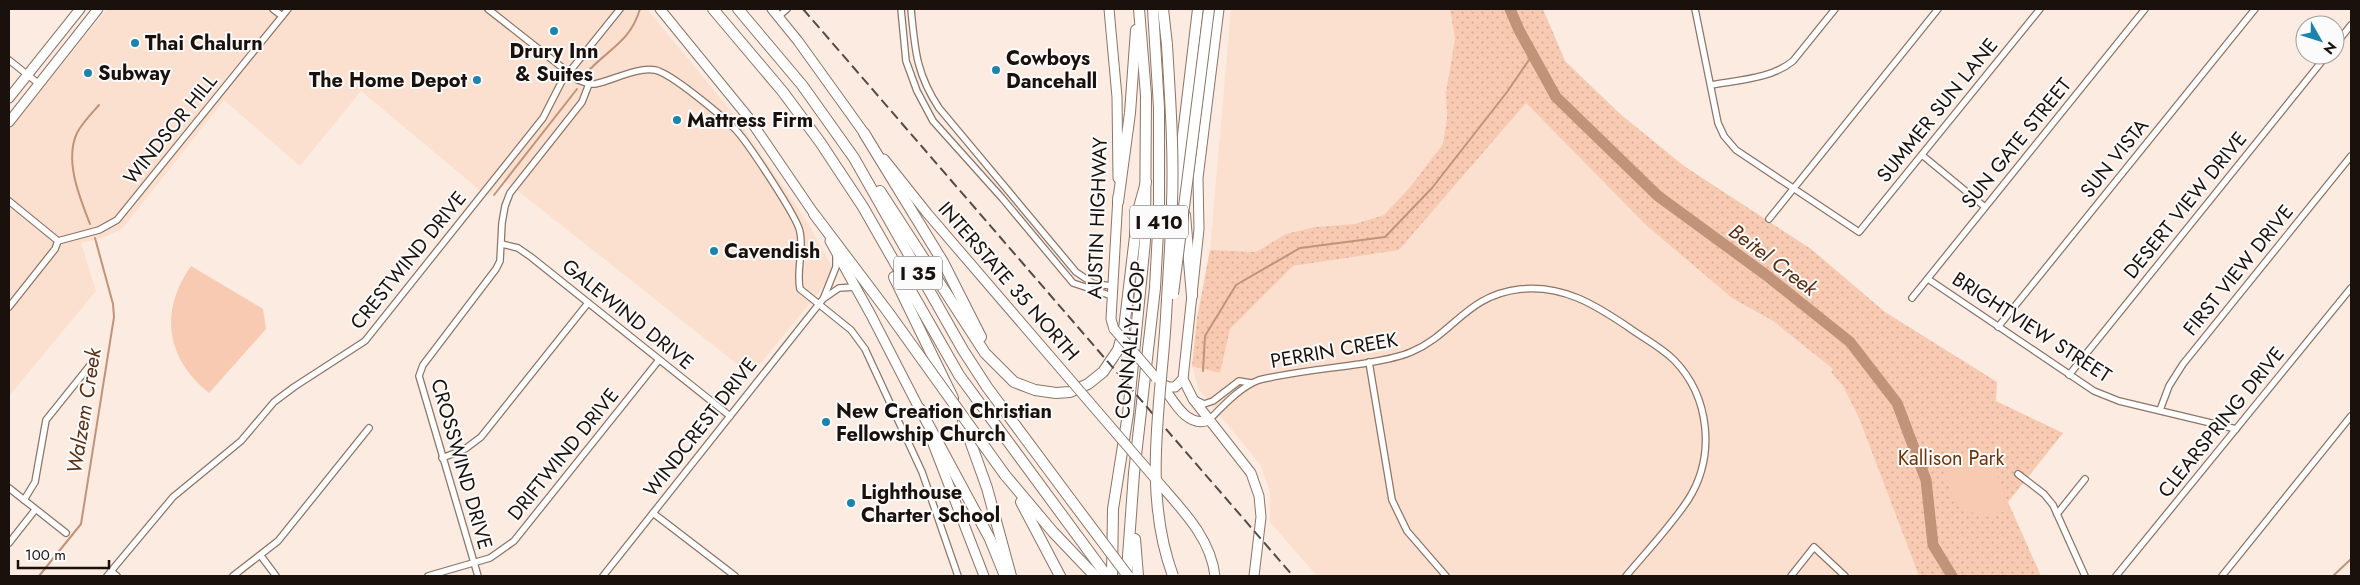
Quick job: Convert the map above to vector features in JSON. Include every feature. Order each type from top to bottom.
[{"type":"highway","name":"I 35","points":[[713,9],[764,68],[809,126],[863,207],[888,254]]},
{"type":"highway","name":"I 35","points":[[738,9],[802,85],[854,158],[963,350],[987,387],[1128,576]]},
{"type":"highway","points":[[1118,202],[1130,113],[1138,9]]},
{"type":"highway","name":"I 410","points":[[854,158],[884,196],[985,352],[1004,374],[1014,382],[1035,390],[1070,392],[1088,384],[1113,359],[1124,329],[1138,211],[1146,182],[1146,95],[1138,9]]},
{"type":"highway","name":"CONNALLY LOOP","points":[[1133,496],[1155,288],[1159,213],[1159,108],[1152,9]]},
{"type":"highway","points":[[1164,9],[1172,119],[1172,203],[1165,345],[1154,459],[1164,547],[1174,576]]},
{"type":"highway","points":[[1138,435],[1181,166],[1198,9]]},
{"type":"highway","points":[[1165,345],[1179,257],[1209,9]]},
{"type":"highway","points":[[864,134],[943,262],[981,336],[1004,374]]},
{"type":"highway","points":[[1181,166],[1192,296]]},
{"type":"highway","points":[[1112,576],[1113,508],[1128,414],[1144,268],[1146,182]]},
{"type":"highway","points":[[814,214],[888,312],[1005,475],[1053,532],[1095,576]]},
{"type":"highway","points":[[888,254],[953,366],[1107,576]]},
{"type":"highway","points":[[888,254],[892,273],[933,353],[970,437],[987,488],[1011,576]]},
{"type":"highway","points":[[920,409],[985,530],[1005,576]]},
{"type":"highway","points":[[1005,475],[1059,575]]},
{"type":"highway","points":[[1133,496],[1138,576]]},
{"type":"highway","name":"I 410","points":[[1128,576],[1133,496]]},
{"type":"main road","points":[[9,98],[80,9]]},
{"type":"main road","points":[[9,122],[98,9]]},
{"type":"main road","points":[[660,9],[748,117],[814,214],[836,251],[920,409],[984,576]]},
{"type":"main road","name":"INTERSTATE 35 NORTH","points":[[772,9],[864,134],[927,213],[1187,515],[1202,537],[1215,576]]},
{"type":"main road","name":"AUSTIN HIGHWAY","points":[[1109,9],[1117,97],[1118,202],[1111,318],[1114,329],[1159,381],[1186,418],[1195,422],[1209,420]]},
{"type":"main road","points":[[1219,9],[1198,178],[1198,229],[1183,379],[1193,399],[1251,473],[1258,496],[1261,517],[1254,576]]},
{"type":"main road","points":[[1159,381],[1175,387],[1183,379]]},
{"type":"street","points":[[274,9],[282,16]]},
{"type":"street","name":"WINDSOR HILL","points":[[58,241],[99,230],[117,220],[288,9]]},
{"type":"street","points":[[488,9],[578,80],[589,84],[645,70],[662,72],[735,129],[797,222],[801,239],[798,278],[800,289],[851,330],[865,349],[922,472],[958,576]]},
{"type":"street","name":"CRESTWIND DRIVE","points":[[109,574],[173,496],[241,440],[274,402],[294,386],[365,341],[543,118],[568,73],[620,9]]},
{"type":"street","name":"CRESTWIND DRIVE","points":[[615,16],[625,9]]},
{"type":"street","points":[[779,16],[787,9]]},
{"type":"street","points":[[901,9],[906,61],[916,91],[933,121],[1002,198],[1073,283],[1112,296]]},
{"type":"street","points":[[911,9],[916,57],[921,77],[938,108],[1076,272],[1094,284],[1113,286]]},
{"type":"street","points":[[1695,9],[1718,123],[1728,141],[1736,150],[1793,188]]},
{"type":"street","points":[[1711,85],[1767,75],[1785,67],[1793,61],[1835,9]]},
{"type":"street","points":[[1769,219],[1938,9]]},
{"type":"street","name":"SUMMER SUN LANE","points":[[1793,188],[1859,232],[2040,9]]},
{"type":"street","name":"SUN GATE STREET","points":[[1912,298],[2145,9]]},
{"type":"street","name":"SUN VISTA","points":[[1998,327],[2255,9]]},
{"type":"street","points":[[9,60],[38,84]]},
{"type":"street","name":"DESERT VIEW DRIVE","points":[[2069,374],[2319,65]]},
{"type":"street","name":"CROSSWIND DRIVE","points":[[478,576],[418,376],[423,365],[496,269],[500,261],[504,206],[510,193],[582,102],[589,84]]},
{"type":"street","points":[[1922,155],[1986,207]]},
{"type":"street","name":"FIRST VIEW DRIVE","points":[[2160,410],[2169,386],[2183,364],[2351,156]]},
{"type":"street","points":[[9,201],[58,241],[55,249],[9,308]]},
{"type":"street","name":"GALEWIND DRIVE","points":[[502,244],[518,248],[730,416]]},
{"type":"street","name":"WINDCREST DRIVE","points":[[823,299],[836,267],[836,251]]},
{"type":"street","name":"BRIGHTVIEW STREET","points":[[1928,279],[2069,374],[2107,396],[2236,429]]},
{"type":"street","name":"WINDCREST DRIVE","points":[[604,576],[823,299],[839,288],[856,287]]},
{"type":"street","name":"PERRIN CREEK","points":[[1193,399],[1204,404],[1213,401],[1238,381],[1251,383],[1270,378],[1400,356],[1421,347],[1440,334],[1462,313],[1483,300],[1506,292],[1531,288],[1562,292],[1590,302],[1665,352],[1688,378],[1699,399],[1706,433],[1705,456],[1699,479],[1688,500],[1626,576]]},
{"type":"street","name":"CLEARSPRING DRIVE","points":[[2116,576],[2351,288]]},
{"type":"street","points":[[442,458],[465,449],[481,437],[588,303]]},
{"type":"street","name":"DRIFTWIND DRIVE","points":[[428,576],[490,558],[514,541],[659,360]]},
{"type":"street","points":[[1369,362],[1392,500],[1407,531],[1446,576]]},
{"type":"street","points":[[24,500],[35,482],[46,420],[91,364]]},
{"type":"street","name":"PERRIN CREEK","points":[[1209,420],[1251,383]]},
{"type":"street","points":[[2222,576],[2351,416]]},
{"type":"street","points":[[233,576],[278,541],[369,428]]},
{"type":"street","points":[[2018,474],[2044,494],[2057,514],[2085,576]]},
{"type":"street","points":[[2057,514],[2085,479]]},
{"type":"street","points":[[9,488],[66,533]]},
{"type":"street","points":[[9,543],[35,510]]},
{"type":"street","points":[[653,513],[732,575]]},
{"type":"street","points":[[1791,576],[1814,547],[1845,576]]},
{"type":"street","points":[[261,556],[276,576]]},
{"type":"street","points":[[109,574],[117,576]]},
{"type":"shaded area","points":[[107,9],[647,9],[735,116],[806,220],[835,272],[751,375],[503,179],[488,197],[361,91],[300,166],[224,100],[123,228],[105,237],[81,243],[96,291],[9,396],[9,130]]},
{"type":"shaded area","points":[[1231,9],[1450,9],[1455,39],[1446,92],[1447,117],[1443,144],[1411,186],[1384,215],[1355,224],[1315,227],[1286,234],[1256,252],[1210,250]]},
{"type":"shaded area","points":[[1526,103],[1647,226],[1732,298],[1773,321],[1833,369],[1831,372],[1843,386],[1859,418],[1919,576],[1317,576],[1270,522],[1270,491],[1260,464],[1199,390],[1192,366],[1220,373],[1230,329],[1293,266],[1399,250]]},
{"type":"green space","name":"Kallison Park","points":[[1450,9],[1543,9],[1565,61],[1619,113],[1684,166],[1811,249],[1885,312],[1997,382],[1996,401],[2063,433],[2008,502],[2041,576],[1919,576],[1859,418],[1843,386],[1831,372],[1833,369],[1773,321],[1732,298],[1647,226],[1526,103],[1399,250],[1293,266],[1230,329],[1220,373],[1192,366],[1197,318],[1210,250],[1256,252],[1286,234],[1315,227],[1355,224],[1384,215],[1411,186],[1443,144],[1447,117],[1446,92],[1455,39]]},
{"type":"green space","points":[[191,266],[263,309],[266,329],[209,393],[195,380],[184,365],[176,350],[172,334],[171,317],[174,300]]},
{"type":"green space","name":"Kallison Park","points":[[1980,449],[1989,451],[2009,510],[1985,517],[1968,511],[1959,504],[1951,492],[1940,458]]},
{"type":"waterway","points":[[584,76],[630,31],[640,9]]},
{"type":"waterway","name":"Beitel Creek","points":[[1510,9],[1519,30],[1556,97],[1658,196],[1766,275],[1850,342],[1897,403],[1926,480],[1933,545],[1952,576]]},
{"type":"waterway","points":[[1203,371],[1205,336],[1236,285],[1300,248],[1385,237],[1432,188],[1507,92],[1533,54]]},
{"type":"waterway","points":[[494,195],[577,89]]},
{"type":"waterway","name":"Walzem Creek","points":[[90,224],[75,179],[72,155],[77,133],[99,105]]},
{"type":"waterway","name":"Walzem Creek","points":[[39,576],[81,524],[114,317],[113,304],[95,238]]},
{"type":"waterway","points":[[2333,576],[2351,559]]},
{"type":"railway","points":[[803,9],[1293,576]]},
{"type":"place","name":"Drury Inn & Suites","points":[[554,31]]},
{"type":"place","name":"Thai Chalurn","points":[[135,43]]},
{"type":"place","name":"Cowboys Dancehall","points":[[996,70]]},
{"type":"place","name":"Subway","points":[[88,73]]},
{"type":"place","name":"The Home Depot","points":[[477,80]]},
{"type":"place","name":"Mattress Firm","points":[[677,120]]},
{"type":"place","name":"Cavendish","points":[[714,251]]},
{"type":"place","name":"New Creation Christian Fellowship Church","points":[[826,422]]},
{"type":"place","name":"Lighthouse Charter School","points":[[851,503]]}]
